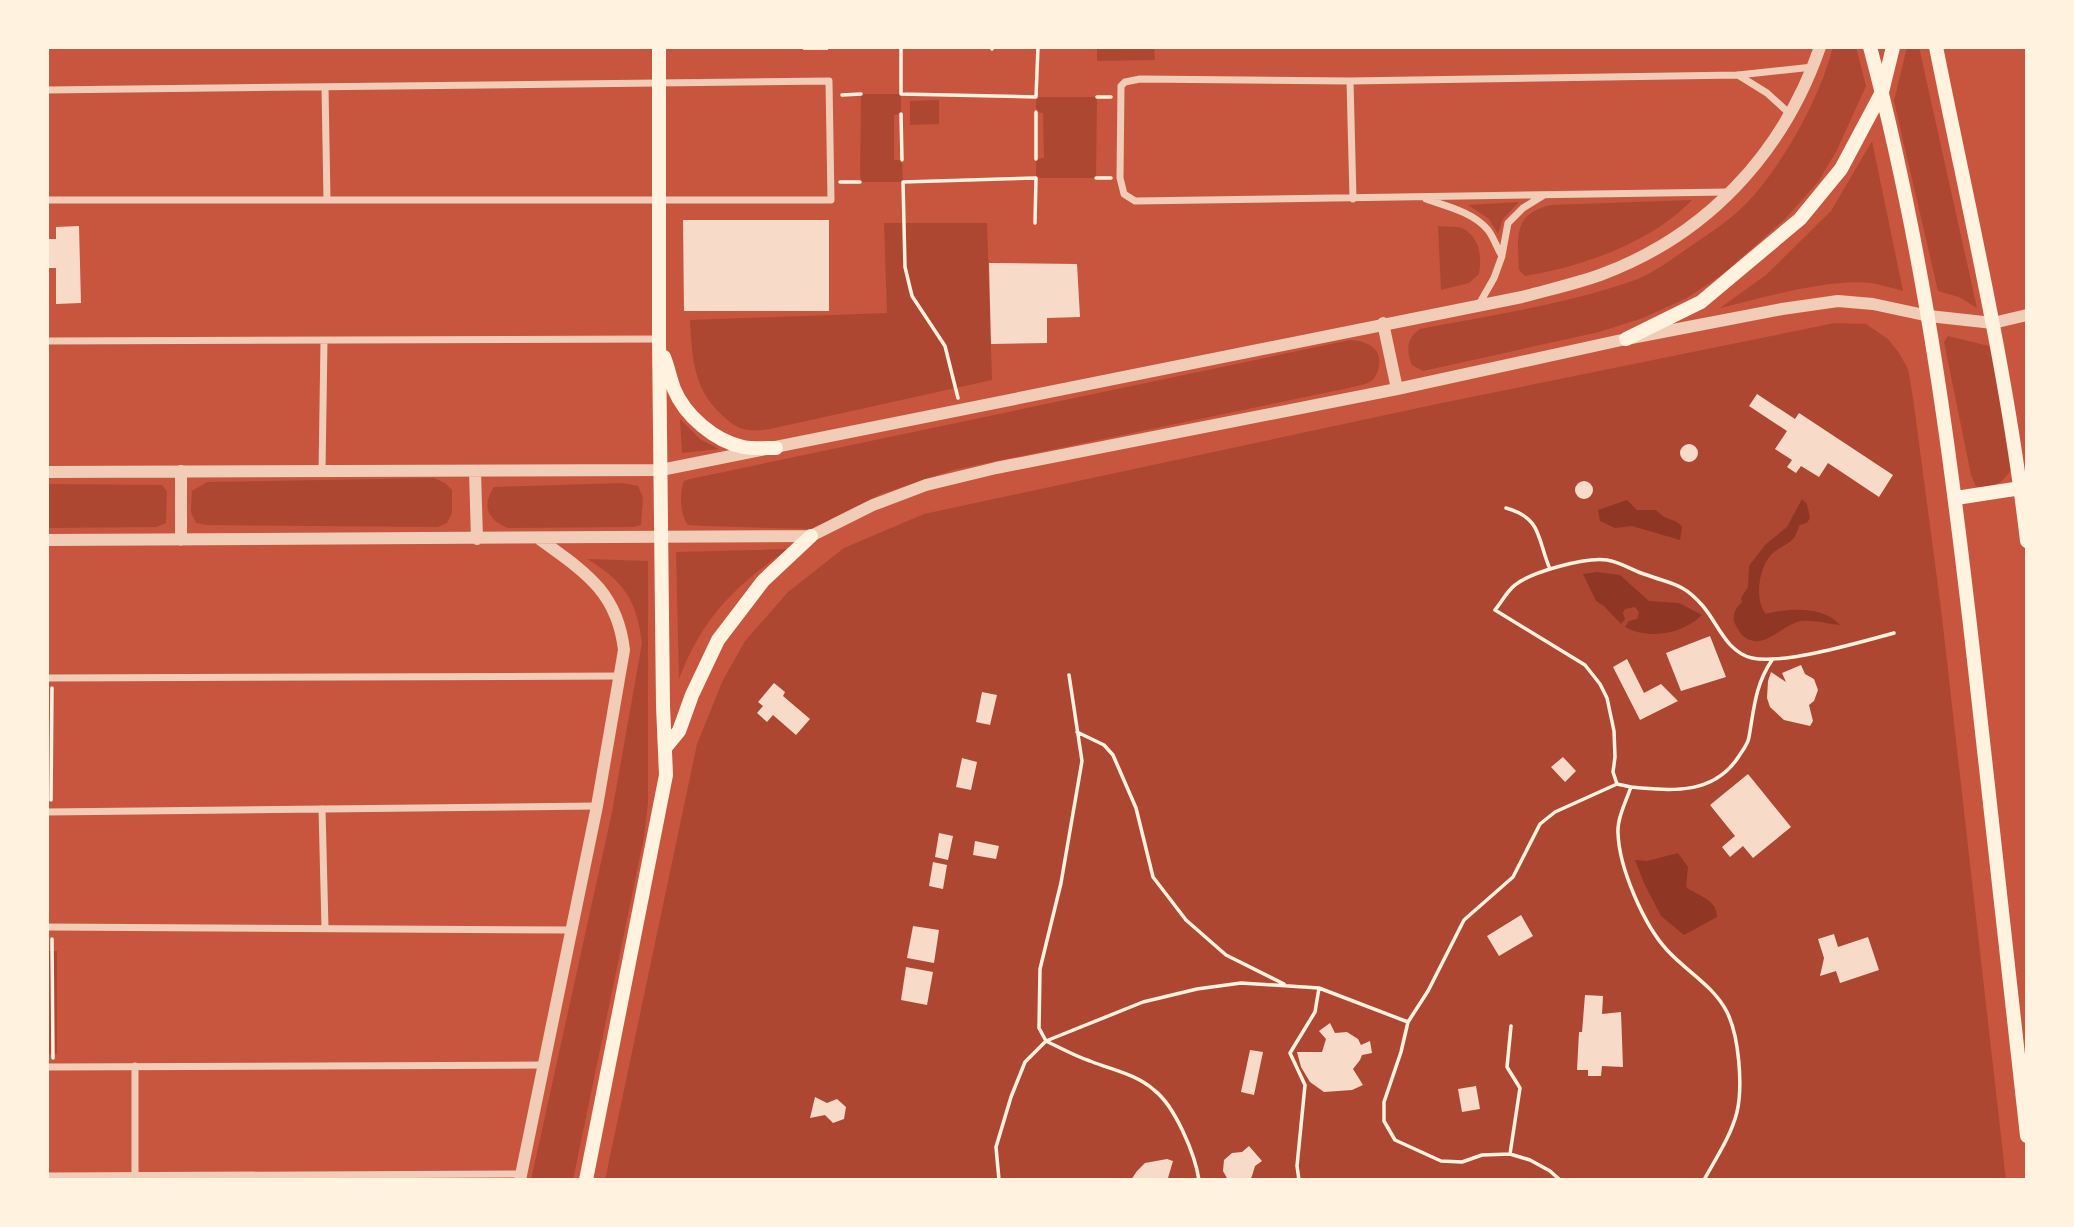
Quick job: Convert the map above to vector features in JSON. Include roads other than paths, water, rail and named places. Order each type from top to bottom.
[{"type":"main road","points":[[586,1180],[666,775],[659,339],[659,47]]},
{"type":"main road","points":[[1870,47],[1929,316],[1956,498],[2022,1051],[2027,1136]]},
{"type":"main road","points":[[1626,339],[1701,302],[1800,219],[1841,169],[1882,92],[1893,47]]},
{"type":"main road","points":[[1936,47],[1993,323],[2021,488],[2027,541]]},
{"type":"main road","points":[[659,339],[674,390],[703,426],[724,440],[744,447],[776,448]]},
{"type":"main road","points":[[1956,498],[2021,488]]},
{"type":"main road","points":[[665,748],[679,731],[692,695],[718,640],[763,581],[811,536]]},
{"type":"street","points":[[47,472],[661,470],[1522,297],[1599,276],[1643,256],[1682,233],[1732,192],[1781,133],[1814,67],[1820,47]]},
{"type":"street","points":[[1732,192],[1135,201],[1124,194],[1120,178],[1121,86],[1125,82],[1140,79],[1350,81],[1738,75],[1814,67]]},
{"type":"street","points":[[1738,75],[1767,93],[1791,115]]},
{"type":"street","points":[[47,90],[829,81],[831,183],[831,200],[47,200]]},
{"type":"street","points":[[1350,81],[1353,199]]},
{"type":"street","points":[[325,87],[327,200]]},
{"type":"street","points":[[1478,306],[1494,278],[1502,256],[1508,223],[1523,208],[1544,195]]},
{"type":"street","points":[[1422,198],[1475,220],[1488,230],[1502,256]]},
{"type":"street","points":[[47,540],[811,536],[873,505],[926,485],[996,468],[1782,309],[1839,301],[1873,304],[1929,316],[1993,323],[2027,316]]},
{"type":"street","points":[[1383,323],[1397,389]]},
{"type":"street","points":[[47,341],[659,339]]},
{"type":"street","points":[[322,471],[324,341]]},
{"type":"street","points":[[181,471],[181,540]]},
{"type":"street","points":[[475,471],[477,539]]},
{"type":"street","points":[[47,1176],[521,1177],[597,806],[624,650],[621,627],[613,607],[594,581],[538,538]]},
{"type":"street","points":[[50,678],[620,676]]},
{"type":"street","points":[[49,812],[597,806]]},
{"type":"street","points":[[323,809],[325,928]]},
{"type":"street","points":[[50,927],[570,930]]},
{"type":"street","points":[[50,1067],[543,1065]]},
{"type":"street","points":[[135,1066],[135,1176]]}]
